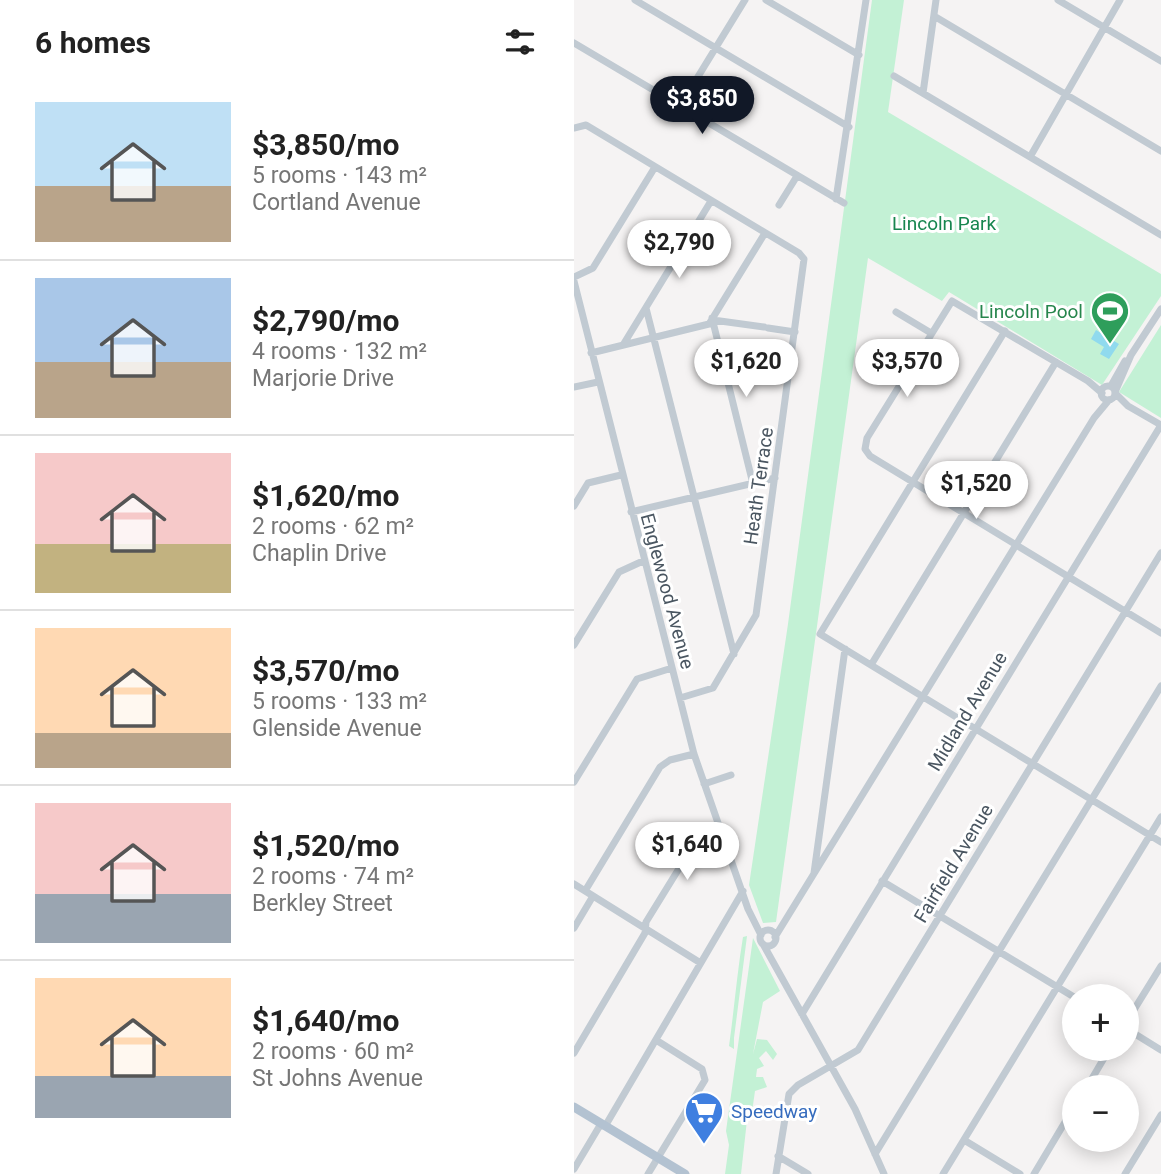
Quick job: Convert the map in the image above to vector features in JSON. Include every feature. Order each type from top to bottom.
[{"type":"main road","points":[[574,1107],[685,1174]]},
{"type":"street","points":[[635,0],[849,127]]},
{"type":"street","points":[[680,106],[745,0]]},
{"type":"street","points":[[766,0],[859,55]]},
{"type":"street","points":[[574,43],[840,201],[866,0]]},
{"type":"street","points":[[923,93],[936,0]]},
{"type":"street","points":[[1058,0],[1161,61]]},
{"type":"street","points":[[1030,157],[1120,0]]},
{"type":"street","points":[[934,16],[1161,151]]},
{"type":"street","points":[[894,76],[1161,235]]},
{"type":"street","name":"Heath Terrace","points":[[574,128],[586,125],[804,259],[756,615],[710,690],[680,698]]},
{"type":"street","points":[[574,279],[593,268],[655,167]]},
{"type":"street","points":[[779,205],[797,176]]},
{"type":"street","points":[[623,345],[711,201]]},
{"type":"street","points":[[591,353],[709,324],[765,233]]},
{"type":"street","name":"Englewood Avenue","points":[[574,279],[621,475],[694,754],[748,904],[765,932],[775,940]]},
{"type":"street","points":[[1161,425],[956,302],[948,305],[865,442],[870,456],[1161,633]]},
{"type":"street","points":[[646,308],[734,654]]},
{"type":"street","points":[[773,960],[775,940],[1161,309]]},
{"type":"street","points":[[896,312],[931,333]]},
{"type":"street","points":[[712,319],[794,332]]},
{"type":"street","points":[[712,319],[752,484]]},
{"type":"street","points":[[1004,331],[820,634],[1161,842]]},
{"type":"street","points":[[871,665],[1056,362]]},
{"type":"street","points":[[574,387],[598,382]]},
{"type":"street","name":"Midland Avenue","points":[[802,1014],[1161,425]]},
{"type":"street","points":[[574,506],[588,483],[621,475]]},
{"type":"street","points":[[631,512],[775,478]]},
{"type":"street","name":"Fairfield Avenue","points":[[776,1174],[789,1094],[798,1085],[858,1050],[1161,554]]},
{"type":"street","points":[[575,640],[619,572],[643,561]]},
{"type":"street","points":[[814,877],[845,649]]},
{"type":"street","points":[[574,782],[639,677],[671,668]]},
{"type":"street","points":[[875,1153],[1161,685]]},
{"type":"street","points":[[585,891],[660,767],[670,760],[694,754]]},
{"type":"street","points":[[704,784],[731,775]]},
{"type":"street","points":[[943,1174],[1161,817]]},
{"type":"street","points":[[574,1053],[646,928],[646,922],[691,849],[724,837]]},
{"type":"street","points":[[882,881],[1062,990]]},
{"type":"street","points":[[574,884],[699,962]]},
{"type":"street","points":[[574,1168],[603,1124],[608,1122],[699,971],[699,962],[743,891]]},
{"type":"street","points":[[574,928],[593,896]]},
{"type":"street","points":[[765,932],[785,924]]},
{"type":"street","name":"Englewood Avenue","points":[[765,932],[763,944],[831,1065],[884,1174]]},
{"type":"street","points":[[763,944],[775,940]]},
{"type":"street","points":[[1139,1002],[1161,966]]},
{"type":"street","points":[[1139,1036],[1161,1050]]},
{"type":"street","points":[[648,1174],[704,1084],[705,1076],[702,1069],[656,1040]]},
{"type":"street","points":[[1125,1174],[1161,1115]]},
{"type":"street","points":[[1034,1174],[1062,1127]]},
{"type":"street","points":[[964,1140],[1020,1174]]},
{"type":"street","points":[[778,1156],[808,1174]]},
{"type":"green space","name":"Lincoln Park","points":[[872,0],[904,0],[888,112],[1161,274],[1161,296],[1102,385],[949,292],[942,301],[868,258],[776,922],[763,923],[749,885],[788,624]]},
{"type":"green space","points":[[1161,325],[1161,418],[1119,392]]},
{"type":"green space","points":[[747,936],[734,1049],[729,1046],[743,937]]},
{"type":"green space","points":[[753,938],[780,991],[763,1002],[753,1054],[757,1039],[767,1040],[777,1054],[773,1060],[766,1051],[759,1058],[764,1066],[757,1069],[756,1077],[763,1077],[767,1087],[755,1091],[752,1112],[748,1111],[741,1174],[725,1174],[729,1145],[726,1131]]},
{"type":"water","name":"Lincoln Pool","points":[[1096,330],[1119,344],[1109,359],[1100,354],[1104,347],[1091,339]]},
{"type":"place","name":"Lincoln Pool","points":[[1110,345]]},
{"type":"place","name":"Speedway","points":[[704,1145]]}]
